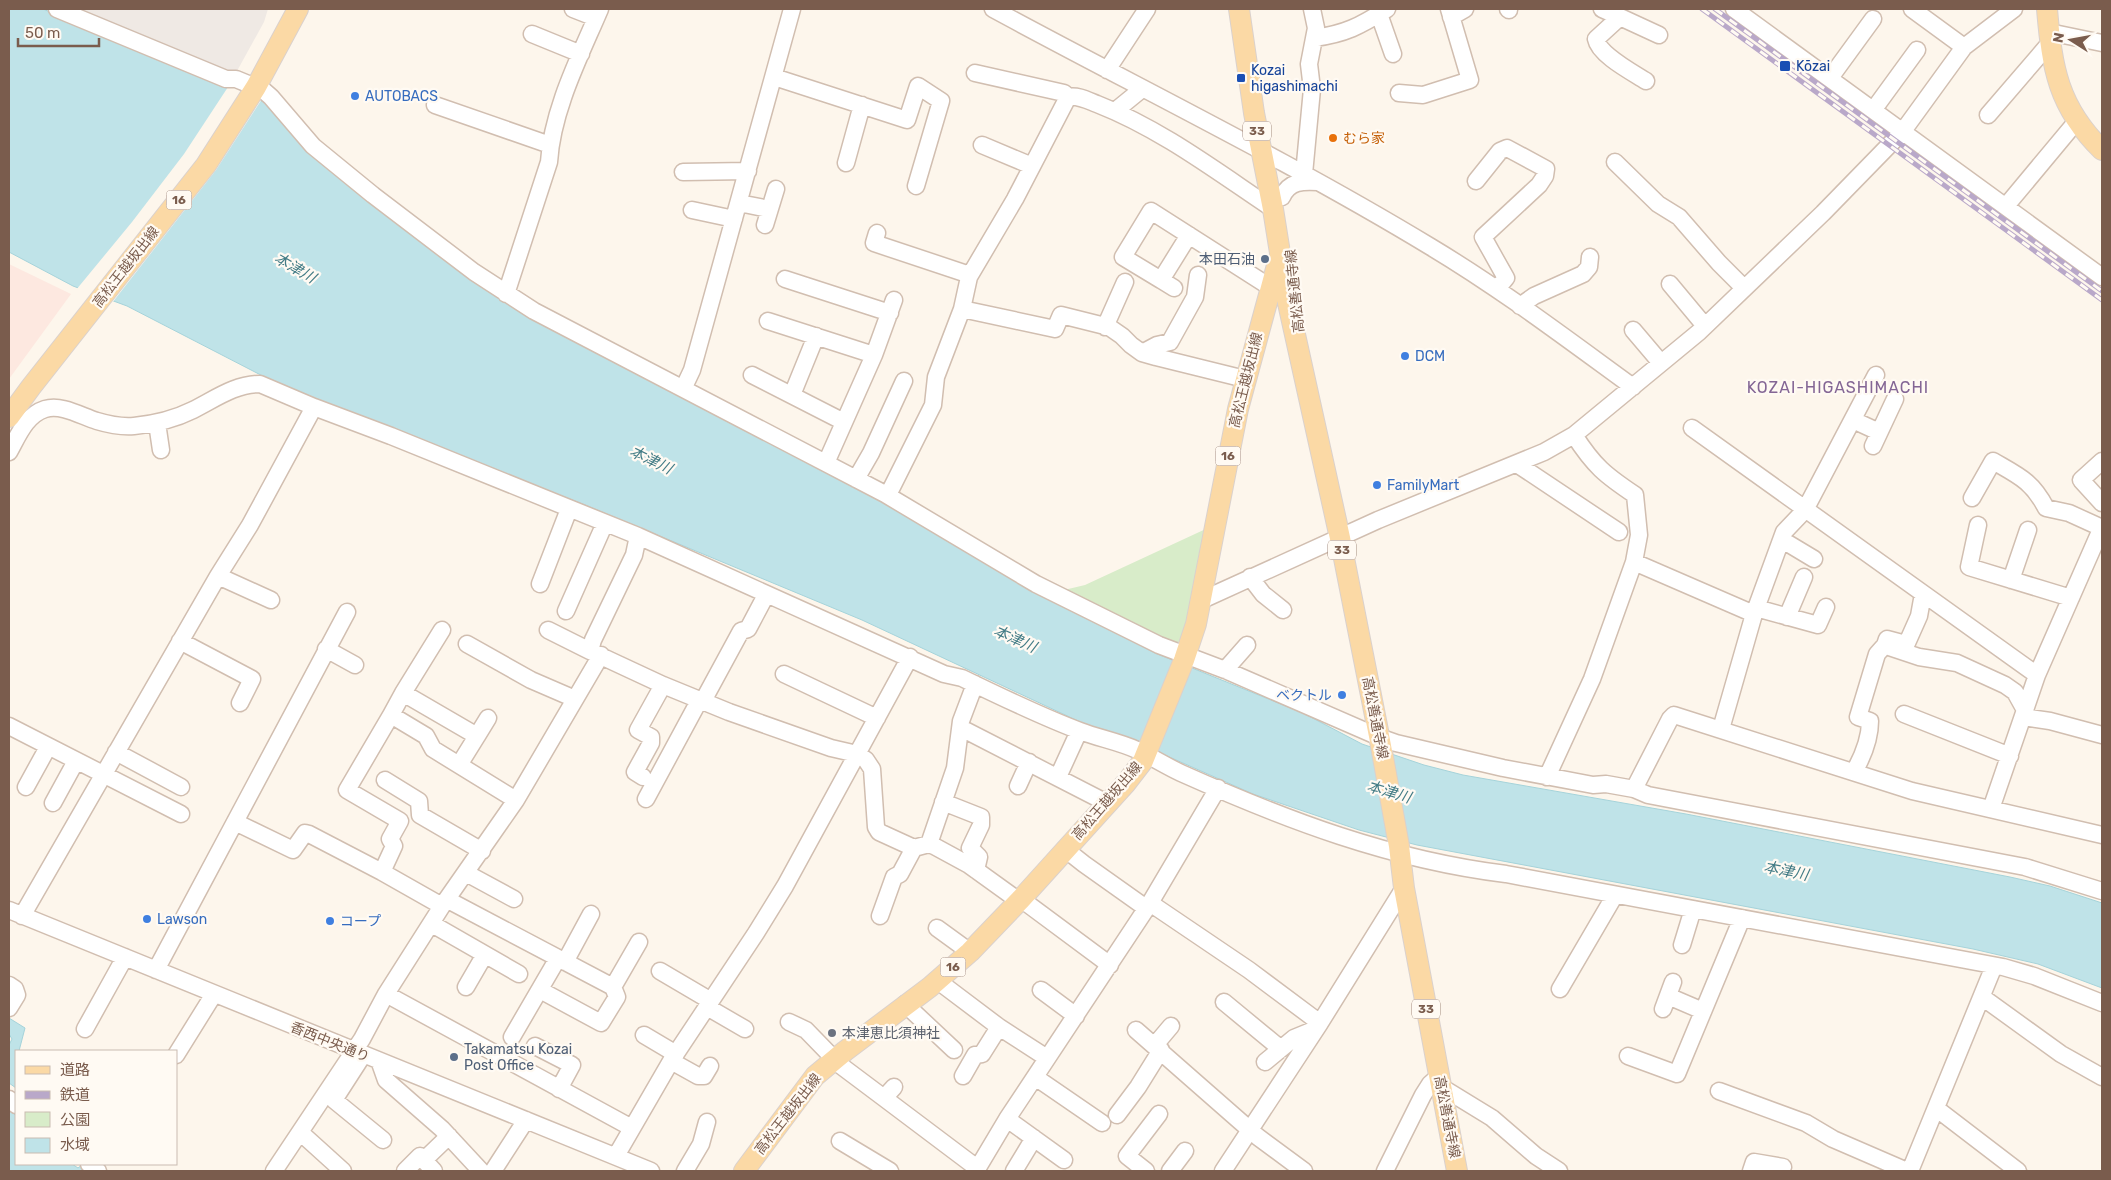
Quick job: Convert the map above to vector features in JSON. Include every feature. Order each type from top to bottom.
[{"type":"main road","name":"高松王越坂出線","points":[[249,87],[283,9]]},
{"type":"main road","name":"高松王越坂出線","points":[[9,417],[92,298],[218,125],[249,87],[298,9]]},
{"type":"main road","name":"高松善通寺線","points":[[1238,9],[1275,177],[1289,228],[1281,295]]},
{"type":"main road","name":"高松善通寺線","points":[[1245,9],[1261,112],[1275,177],[1281,295],[1301,355],[1340,538],[1380,742],[1404,888],[1457,1171]]},
{"type":"main road","points":[[2046,9],[2049,38],[2059,88],[2076,122],[2102,150]]},
{"type":"main road","name":"高松善通寺線","points":[[1280,252],[1289,228]]},
{"type":"main road","name":"高松王越坂出線","points":[[744,1171],[815,1076],[938,980],[970,952],[1020,900],[1139,767],[1148,752],[1185,658],[1202,600],[1233,432],[1245,379],[1281,295]]},
{"type":"main road","name":"高松王越坂出線","points":[[9,397],[92,298]]},
{"type":"street","points":[[57,9],[271,97],[313,146],[411,224],[506,294],[534,311],[826,462],[888,496],[1036,584],[1185,658],[1225,670],[1380,742],[1547,777],[1593,785],[1606,784],[1634,789],[1648,795],[2025,866],[2102,891]]},
{"type":"street","points":[[506,294],[549,162],[550,146],[566,89],[598,14],[573,9]]},
{"type":"street","points":[[684,387],[692,370],[792,9]]},
{"type":"street","points":[[993,9],[1142,89],[1275,177],[1285,190],[1311,178]]},
{"type":"street","points":[[1107,70],[1147,9]]},
{"type":"street","points":[[1311,178],[1312,89],[1309,64],[1316,28],[1312,9]]},
{"type":"street","points":[[1602,9],[1659,35]]},
{"type":"street","points":[[1735,9],[2102,277]]},
{"type":"street","points":[[1202,600],[1378,520],[1544,452],[1574,434],[1706,326],[1852,184],[1903,131],[1964,47],[2014,9]]},
{"type":"street","points":[[1314,38],[1352,30],[1383,11],[1393,54]]},
{"type":"street","points":[[1399,93],[1423,95],[1470,80],[1455,11]]},
{"type":"street","points":[[1922,11],[1964,47]]},
{"type":"street","points":[[1620,17],[1596,40],[1597,45],[1602,52],[1642,73]]},
{"type":"street","points":[[1830,78],[1873,20]]},
{"type":"street","points":[[532,34],[581,54]]},
{"type":"street","points":[[1988,116],[2049,38],[2102,44]]},
{"type":"street","points":[[1874,110],[1916,50]]},
{"type":"street","points":[[975,72],[1064,93],[1068,97]]},
{"type":"street","points":[[774,77],[907,120],[918,86],[942,101],[916,186]]},
{"type":"street","points":[[1115,111],[1142,89]]},
{"type":"street","points":[[1068,97],[1075,96],[1115,111],[1168,138],[1275,177],[1311,178],[1432,247],[1497,289],[1633,387]]},
{"type":"street","points":[[888,496],[933,405],[936,377],[962,309],[970,275],[1015,199],[1068,97]]},
{"type":"street","points":[[435,104],[550,146]]},
{"type":"street","points":[[846,163],[862,105]]},
{"type":"street","points":[[2006,206],[2076,122]]},
{"type":"street","points":[[982,145],[1032,166]]},
{"type":"street","points":[[1476,181],[1500,151],[1507,148],[1546,169],[1545,176],[1539,185],[1483,237],[1506,278],[1497,289]]},
{"type":"street","points":[[1615,162],[1658,204],[1679,217],[1719,263],[1744,288]]},
{"type":"street","points":[[683,172],[748,171]]},
{"type":"street","points":[[765,226],[776,189]]},
{"type":"street","points":[[738,203],[769,209]]},
{"type":"street","points":[[1189,234],[1167,284],[1121,259],[1147,209],[1189,234],[1281,295]]},
{"type":"street","points":[[692,210],[734,220]]},
{"type":"street","points":[[878,233],[874,243],[970,275]]},
{"type":"street","points":[[1520,306],[1534,296],[1583,274],[1589,267],[1590,257]]},
{"type":"street","points":[[1142,353],[1157,344],[1170,342],[1194,297],[1198,275]]},
{"type":"street","points":[[785,279],[892,306],[874,355],[826,462]]},
{"type":"street","points":[[1105,326],[1125,282]]},
{"type":"street","points":[[1669,284],[1706,326]]},
{"type":"street","points":[[962,309],[1055,329],[1061,314],[1105,326],[1122,336],[1142,353],[1245,379]]},
{"type":"street","points":[[768,321],[874,355]]},
{"type":"street","points":[[1633,330],[1661,363]]},
{"type":"street","points":[[792,395],[816,336]]},
{"type":"street","points":[[752,375],[844,422]]},
{"type":"street","points":[[1721,729],[1755,611],[1784,532],[1806,510],[1876,375]]},
{"type":"street","points":[[856,479],[871,453],[904,381]]},
{"type":"street","points":[[9,452],[31,417],[44,410],[53,408],[67,410],[98,421],[132,426],[157,423],[191,411],[226,392],[252,384],[260,384],[314,408],[391,436],[638,536],[766,595],[910,657],[944,674],[962,678],[1079,731],[1148,752],[1181,773],[1319,830],[1399,850],[1615,896],[1994,966],[2034,976],[2102,1003]]},
{"type":"street","points":[[1853,420],[1876,439],[1895,399]]},
{"type":"street","points":[[16,913],[104,775],[180,641],[250,525],[314,408]]},
{"type":"street","points":[[157,423],[161,450]]},
{"type":"street","points":[[1692,428],[2037,675]]},
{"type":"street","points":[[1547,777],[1592,679],[1634,562],[1639,535],[1635,495],[1607,476],[1589,458],[1574,434]]},
{"type":"street","points":[[1972,498],[1993,461],[2019,476],[2037,491],[2046,508],[2069,513],[2102,528],[2037,675],[1991,808]]},
{"type":"street","points":[[2102,461],[2081,480],[2102,503]]},
{"type":"street","points":[[1517,464],[1569,492],[1608,517],[1619,532]]},
{"type":"street","points":[[540,584],[569,509]]},
{"type":"street","points":[[566,611],[605,523]]},
{"type":"street","points":[[1978,525],[1969,567],[2070,598]]},
{"type":"street","points":[[2012,580],[2028,530]]},
{"type":"street","points":[[382,1140],[334,1100],[358,1053],[362,1039],[386,994],[445,903],[516,800],[575,700],[595,653],[593,640],[634,554],[638,536]]},
{"type":"street","points":[[1780,544],[1789,544],[1814,559]]},
{"type":"street","points":[[1634,562],[1755,611],[1818,625],[1826,607]]},
{"type":"street","points":[[218,576],[271,601]]},
{"type":"street","points":[[1250,577],[1263,594],[1283,610]]},
{"type":"street","points":[[1787,617],[1804,577]]},
{"type":"street","points":[[1854,772],[1870,732],[1870,721],[1858,717],[1877,654],[1885,645],[1887,639],[1902,643],[1907,642],[1919,616],[1923,594]]},
{"type":"street","points":[[646,798],[741,630],[748,629],[766,595]]},
{"type":"street","points":[[156,970],[347,612]]},
{"type":"street","points":[[382,872],[394,846],[390,839],[400,821],[347,790],[442,630]]},
{"type":"street","points":[[548,630],[663,685],[750,720],[831,748],[857,754],[866,760],[872,769],[876,827],[879,832],[922,846],[976,870],[1110,965]]},
{"type":"street","points":[[180,641],[252,679],[240,703]]},
{"type":"street","points":[[467,644],[532,680],[575,700]]},
{"type":"street","points":[[1225,670],[1247,645]]},
{"type":"street","points":[[1885,645],[1920,657],[1957,663],[2005,685],[2015,692],[2024,713],[2102,735]]},
{"type":"street","points":[[326,649],[355,665]]},
{"type":"street","points":[[616,1156],[674,1057],[756,933],[784,886],[910,657]]},
{"type":"street","points":[[784,674],[878,718]]},
{"type":"street","points":[[880,916],[894,876],[900,874],[922,846],[944,802],[955,768],[961,721],[975,684]]},
{"type":"street","points":[[643,777],[634,772],[651,743],[651,737],[638,730],[663,685]]},
{"type":"street","points":[[403,693],[477,736]]},
{"type":"street","points":[[1904,714],[2010,756]]},
{"type":"street","points":[[391,715],[426,736],[433,750],[516,800]]},
{"type":"street","points":[[1634,789],[1670,719],[1674,715],[1912,790],[2102,835]]},
{"type":"street","points":[[459,765],[488,718]]},
{"type":"street","points":[[9,726],[181,814]]},
{"type":"street","points":[[961,728],[1107,804]]},
{"type":"street","points":[[1058,777],[1079,731]]},
{"type":"street","points":[[26,787],[48,747]]},
{"type":"street","points":[[116,752],[181,787]]},
{"type":"street","points":[[53,803],[76,761]]},
{"type":"street","points":[[1018,786],[1029,762]]},
{"type":"street","points":[[385,780],[419,801],[420,815],[482,851]]},
{"type":"street","points":[[789,1022],[806,1030],[835,1059],[889,1093],[976,1170],[1007,1119],[1110,965],[1218,788]]},
{"type":"street","points":[[944,802],[981,817],[981,825],[970,848],[979,857],[976,870]]},
{"type":"street","points":[[236,822],[293,850],[305,833],[309,834],[614,988],[617,997],[601,1024],[540,990]]},
{"type":"street","points":[[1065,849],[1249,970],[1318,1026]]},
{"type":"street","points":[[466,873],[514,899]]},
{"type":"street","points":[[1223,1171],[1318,1026],[1404,888]]},
{"type":"street","points":[[1560,989],[1615,896]]},
{"type":"street","points":[[1682,945],[1693,909]]},
{"type":"street","name":"香西中央通り","points":[[16,913],[616,1156],[633,1168],[651,1171]]},
{"type":"street","points":[[512,1037],[540,990],[591,914]]},
{"type":"street","points":[[1628,1056],[1677,1074],[1742,918]]},
{"type":"street","points":[[432,924],[484,956],[519,974]]},
{"type":"street","points":[[937,928],[970,952]]},
{"type":"street","points":[[614,988],[639,942]]},
{"type":"street","points":[[466,987],[484,956]]},
{"type":"street","points":[[86,1029],[125,957]]},
{"type":"street","points":[[1718,1091],[1806,1123],[1833,1139],[1909,1171],[1937,1109],[1994,966]]},
{"type":"street","points":[[660,972],[745,1029]]},
{"type":"street","points":[[938,980],[999,1027],[1047,1058]]},
{"type":"street","points":[[9,985],[16,990],[17,995],[9,1008]]},
{"type":"street","points":[[1041,990],[1076,1016]]},
{"type":"street","points":[[178,1052],[214,994]]},
{"type":"street","points":[[386,994],[632,1128]]},
{"type":"street","points":[[1668,996],[1703,1010]]},
{"type":"street","points":[[1982,997],[2062,1054],[2101,1071]]},
{"type":"street","points":[[1224,1002],[1281,1049]]},
{"type":"street","points":[[905,1004],[954,1050]]},
{"type":"street","points":[[1117,1115],[1138,1087],[1171,1026]]},
{"type":"street","points":[[1265,1062],[1294,1038],[1318,1026]]},
{"type":"street","points":[[962,1076],[975,1055],[982,1054],[999,1027]]},
{"type":"street","points":[[1136,1030],[1250,1130],[1304,1171]]},
{"type":"street","points":[[644,1035],[698,1076],[704,1076],[710,1066]]},
{"type":"street","points":[[535,1046],[572,1065],[559,1089]]},
{"type":"street","points":[[276,1170],[358,1053]]},
{"type":"street","points":[[380,1062],[386,1080],[449,1136],[481,1171]]},
{"type":"street","points":[[1036,1077],[1066,1091],[1094,1122]]},
{"type":"street","points":[[1385,1171],[1423,1095],[1430,1084],[1441,1082],[1492,1118],[1536,1156],[1559,1171]]},
{"type":"street","points":[[1937,1109],[2018,1171]]},
{"type":"street","points":[[1146,1171],[1127,1156],[1159,1114]]},
{"type":"street","points":[[1007,1119],[1064,1160]]},
{"type":"street","points":[[493,1171],[526,1120]]},
{"type":"street","points":[[685,1171],[701,1144],[708,1122]]},
{"type":"street","points":[[301,1132],[344,1171]]},
{"type":"street","points":[[405,1171],[420,1156],[429,1166],[449,1136]]},
{"type":"street","points":[[1014,1171],[1034,1138]]},
{"type":"street","points":[[840,1141],[890,1171]]},
{"type":"street","points":[[1170,1171],[1185,1152]]},
{"type":"street","points":[[1751,1171],[1754,1162],[1779,1168]]},
{"type":"shaded area","points":[[68,9],[268,9],[264,22],[237,71],[227,76]]},
{"type":"shaded area","points":[[9,264],[71,294],[9,379]]},
{"type":"green space","points":[[1210,527],[1180,651],[1064,590],[1085,585]]},
{"type":"water","name":"本津川","points":[[9,9],[43,9],[264,102],[435,248],[843,477],[1011,578],[1155,653],[1303,713],[1362,744],[1424,765],[1463,775],[1686,814],[2010,877],[2050,886],[2102,903],[2102,988],[2038,964],[1973,949],[1417,845],[1359,830],[1253,794],[1158,752],[1139,741],[1108,735],[862,620],[585,505],[284,387],[127,306],[73,286],[9,252]]},
{"type":"water","points":[[9,1018],[25,1028],[19,1050],[15,1050],[15,1087],[9,1083],[9,1045],[12,1039],[9,1034]]},
{"type":"water","points":[[9,1109],[15,1115],[15,1165],[74,1165],[78,1168],[84,1165],[92,1171],[9,1171]]},
{"type":"pier","points":[[230,84],[262,99],[216,170],[112,303],[76,290],[132,222],[184,154]]},
{"type":"railway","points":[[1702,9],[2102,300]]},
{"type":"railway","points":[[1715,9],[2102,291]]},
{"type":"place","name":"Kōzai","points":[[1785,66]]},
{"type":"place","name":"Kozai higashimachi","points":[[1241,78]]},
{"type":"place","name":"AUTOBACS","points":[[355,96]]},
{"type":"place","name":"むら家","points":[[1333,138]]},
{"type":"place","name":"本田石油","points":[[1265,259]]},
{"type":"place","name":"DCM","points":[[1405,356]]},
{"type":"place","name":"FamilyMart","points":[[1377,485]]},
{"type":"place","name":"ベクトル","points":[[1342,695]]},
{"type":"place","name":"Lawson","points":[[147,919]]},
{"type":"place","name":"コープ","points":[[330,921]]},
{"type":"place","name":"本津恵比須神社","points":[[832,1033]]},
{"type":"place","name":"Takamatsu Kozai Post Office","points":[[454,1057]]},
{"type":"district","name":"KOZAI-HIGASHIMACHI","points":[[1838,387]]}]
